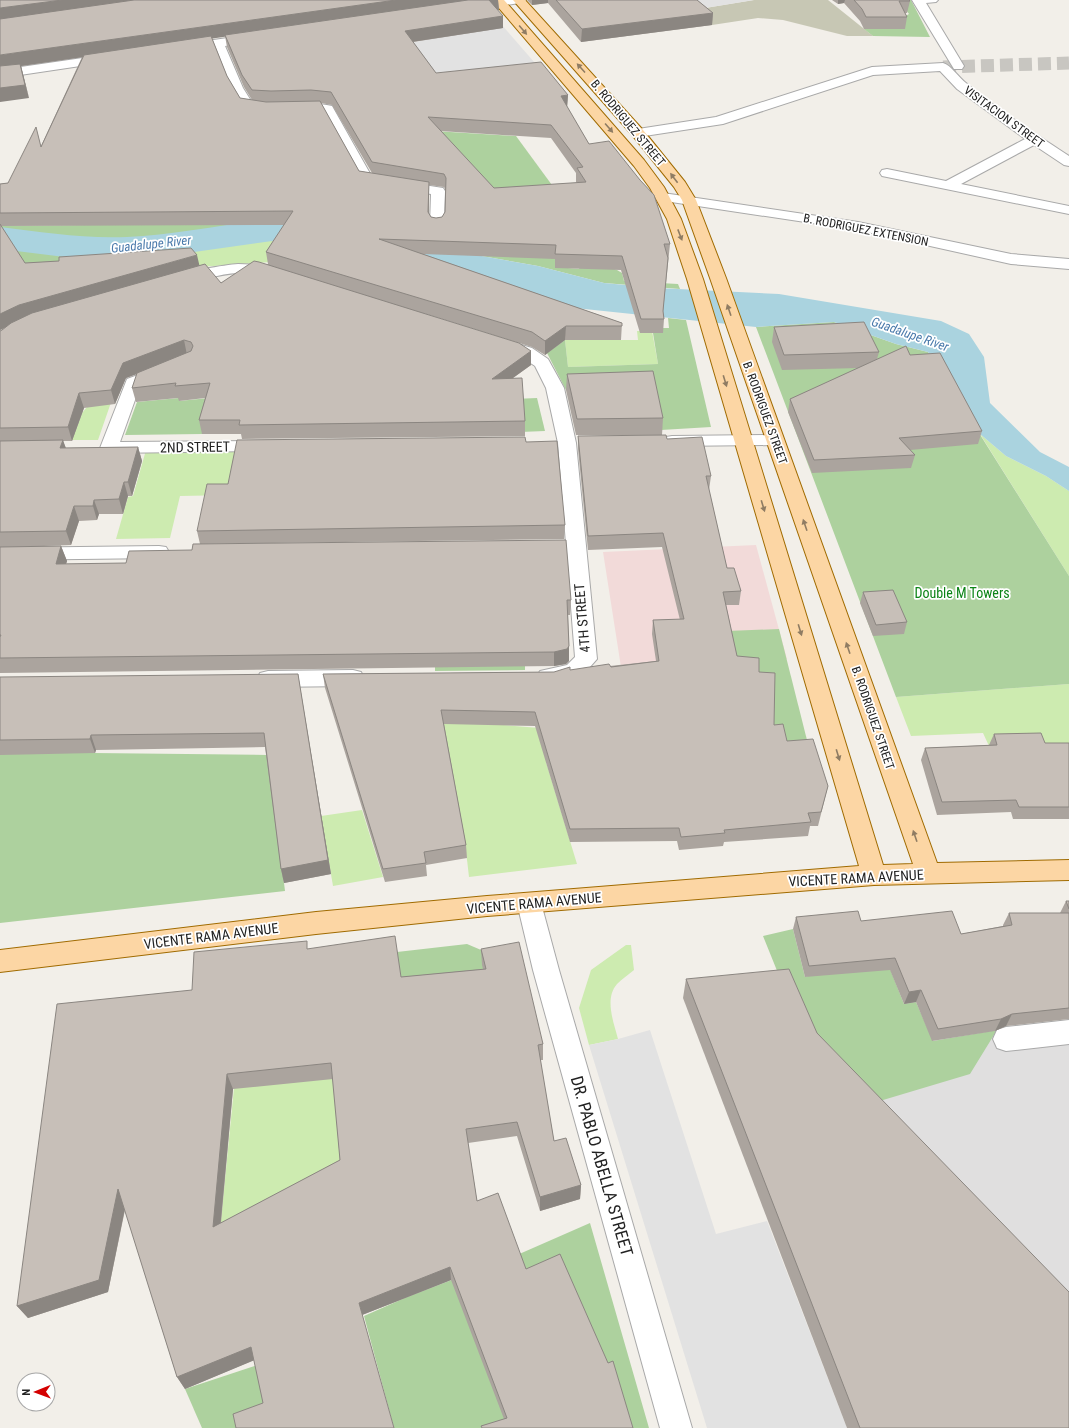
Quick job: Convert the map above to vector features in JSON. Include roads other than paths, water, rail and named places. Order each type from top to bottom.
[{"type":"main road","name":"B. RODRIGUEZ STREET","points":[[520,0],[638,133],[680,185],[689,200],[718,278],[928,873]]},
{"type":"main road","name":"B. RODRIGUEZ STREET","points":[[499,2],[639,162],[663,197],[676,225],[695,279],[874,874]]},
{"type":"main road","name":"VICENTE RAMA AVENUE","points":[[0,961],[316,923],[487,906],[529,904],[874,874],[1069,870]]},
{"type":"street","points":[[462,8],[520,0]]},
{"type":"street","points":[[932,0],[918,0],[958,66]]},
{"type":"street","points":[[172,50],[271,35]]},
{"type":"street","points":[[218,43],[237,88],[248,107],[260,110],[313,106],[327,109],[367,182],[438,191],[437,226]]},
{"type":"street","points":[[0,74],[125,56]]},
{"type":"street","name":"VISITACION STREET","points":[[638,133],[718,121],[872,71],[943,67],[949,76],[960,85],[1034,139],[1069,162]]},
{"type":"street","points":[[948,185],[1034,139]]},
{"type":"street","points":[[886,173],[1069,210]]},
{"type":"street","name":"B. RODRIGUEZ EXTENSION","points":[[663,197],[858,226],[1011,259],[1069,264]]},
{"type":"street","points":[[166,284],[212,271],[241,268],[264,270],[286,277]]},
{"type":"street","name":"4TH STREET","points":[[489,340],[526,352],[542,363],[555,388],[566,443],[568,546],[586,659],[574,671],[554,676],[530,676]]},
{"type":"street","name":"2ND STREET","points":[[174,367],[133,383],[101,448],[282,446]]},
{"type":"street","points":[[658,441],[774,440]]},
{"type":"street","points":[[0,554],[176,552]]},
{"type":"street","points":[[245,679],[372,678]]},
{"type":"street","name":"DR. PABLO ABELLA STREET","points":[[529,904],[546,970],[608,1182],[676,1428]]},
{"type":"street","points":[[1006,1039],[1069,1032]]},
{"type":"water","points":[[258,223],[295,223],[538,266],[604,283],[657,288],[779,294],[941,321],[969,334],[984,357],[990,403],[1040,452],[1069,467],[1069,491],[1046,476],[1006,456],[980,434],[928,352],[896,344],[834,322],[756,327],[556,306],[285,230],[81,254],[0,244],[0,233],[88,245],[202,237]]},
{"type":"waterway","name":"Guadalupe River","points":[[0,238],[89,249],[128,248],[187,242],[294,227],[313,226]]},
{"type":"tunnel","points":[[943,67],[1069,63]]},
{"type":"park label","name":"Double M Towers","points":[[962,593]]}]
